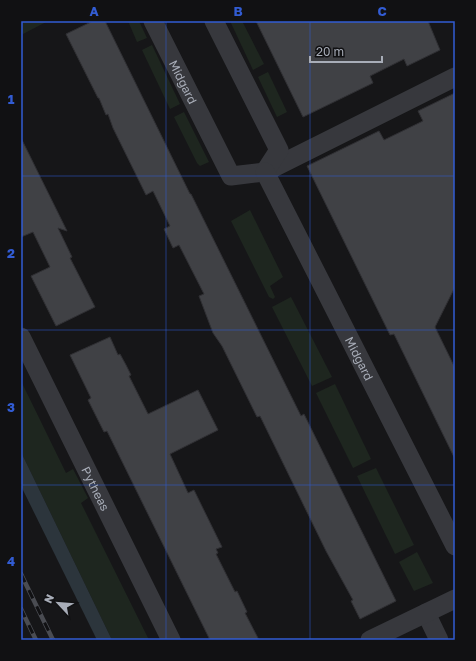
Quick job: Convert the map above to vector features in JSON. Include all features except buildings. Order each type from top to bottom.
[{"type":"street","name":"Midgard","points":[[153,21],[231,176],[265,172],[455,77]]},
{"type":"street","points":[[214,21],[279,150],[265,172]]},
{"type":"street","name":"Midgard","points":[[265,172],[455,546]]},
{"type":"street","name":"Pytheas","points":[[21,337],[171,640]]},
{"type":"street","points":[[370,640],[455,599]]},
{"type":"street","points":[[426,613],[439,640]]},
{"type":"shaded area","points":[[21,21],[48,21],[23,34],[21,29]]},
{"type":"shaded area","points":[[128,21],[139,21],[147,38],[137,42]]},
{"type":"shaded area","points":[[230,21],[242,21],[264,64],[253,70]]},
{"type":"shaded area","points":[[152,45],[180,104],[170,109],[142,50]]},
{"type":"shaded area","points":[[268,72],[287,112],[277,117],[258,77]]},
{"type":"shaded area","points":[[184,112],[209,162],[200,166],[197,163],[174,117]]},
{"type":"shaded area","points":[[250,210],[283,277],[270,286],[275,297],[273,299],[269,297],[231,221]]},
{"type":"shaded area","points":[[291,297],[332,377],[312,386],[272,307]]},
{"type":"shaded area","points":[[21,381],[66,473],[73,469],[88,498],[81,503],[149,640],[112,640],[21,452]]},
{"type":"shaded area","points":[[335,384],[371,459],[353,468],[316,393]]},
{"type":"shaded area","points":[[21,452],[112,640],[97,640],[21,486]]},
{"type":"shaded area","points":[[376,468],[414,545],[395,554],[357,476]]},
{"type":"shaded area","points":[[417,552],[433,583],[414,591],[399,562]]},
{"type":"railway","points":[[21,574],[53,640]]},
{"type":"railway","points":[[21,609],[36,640]]}]
